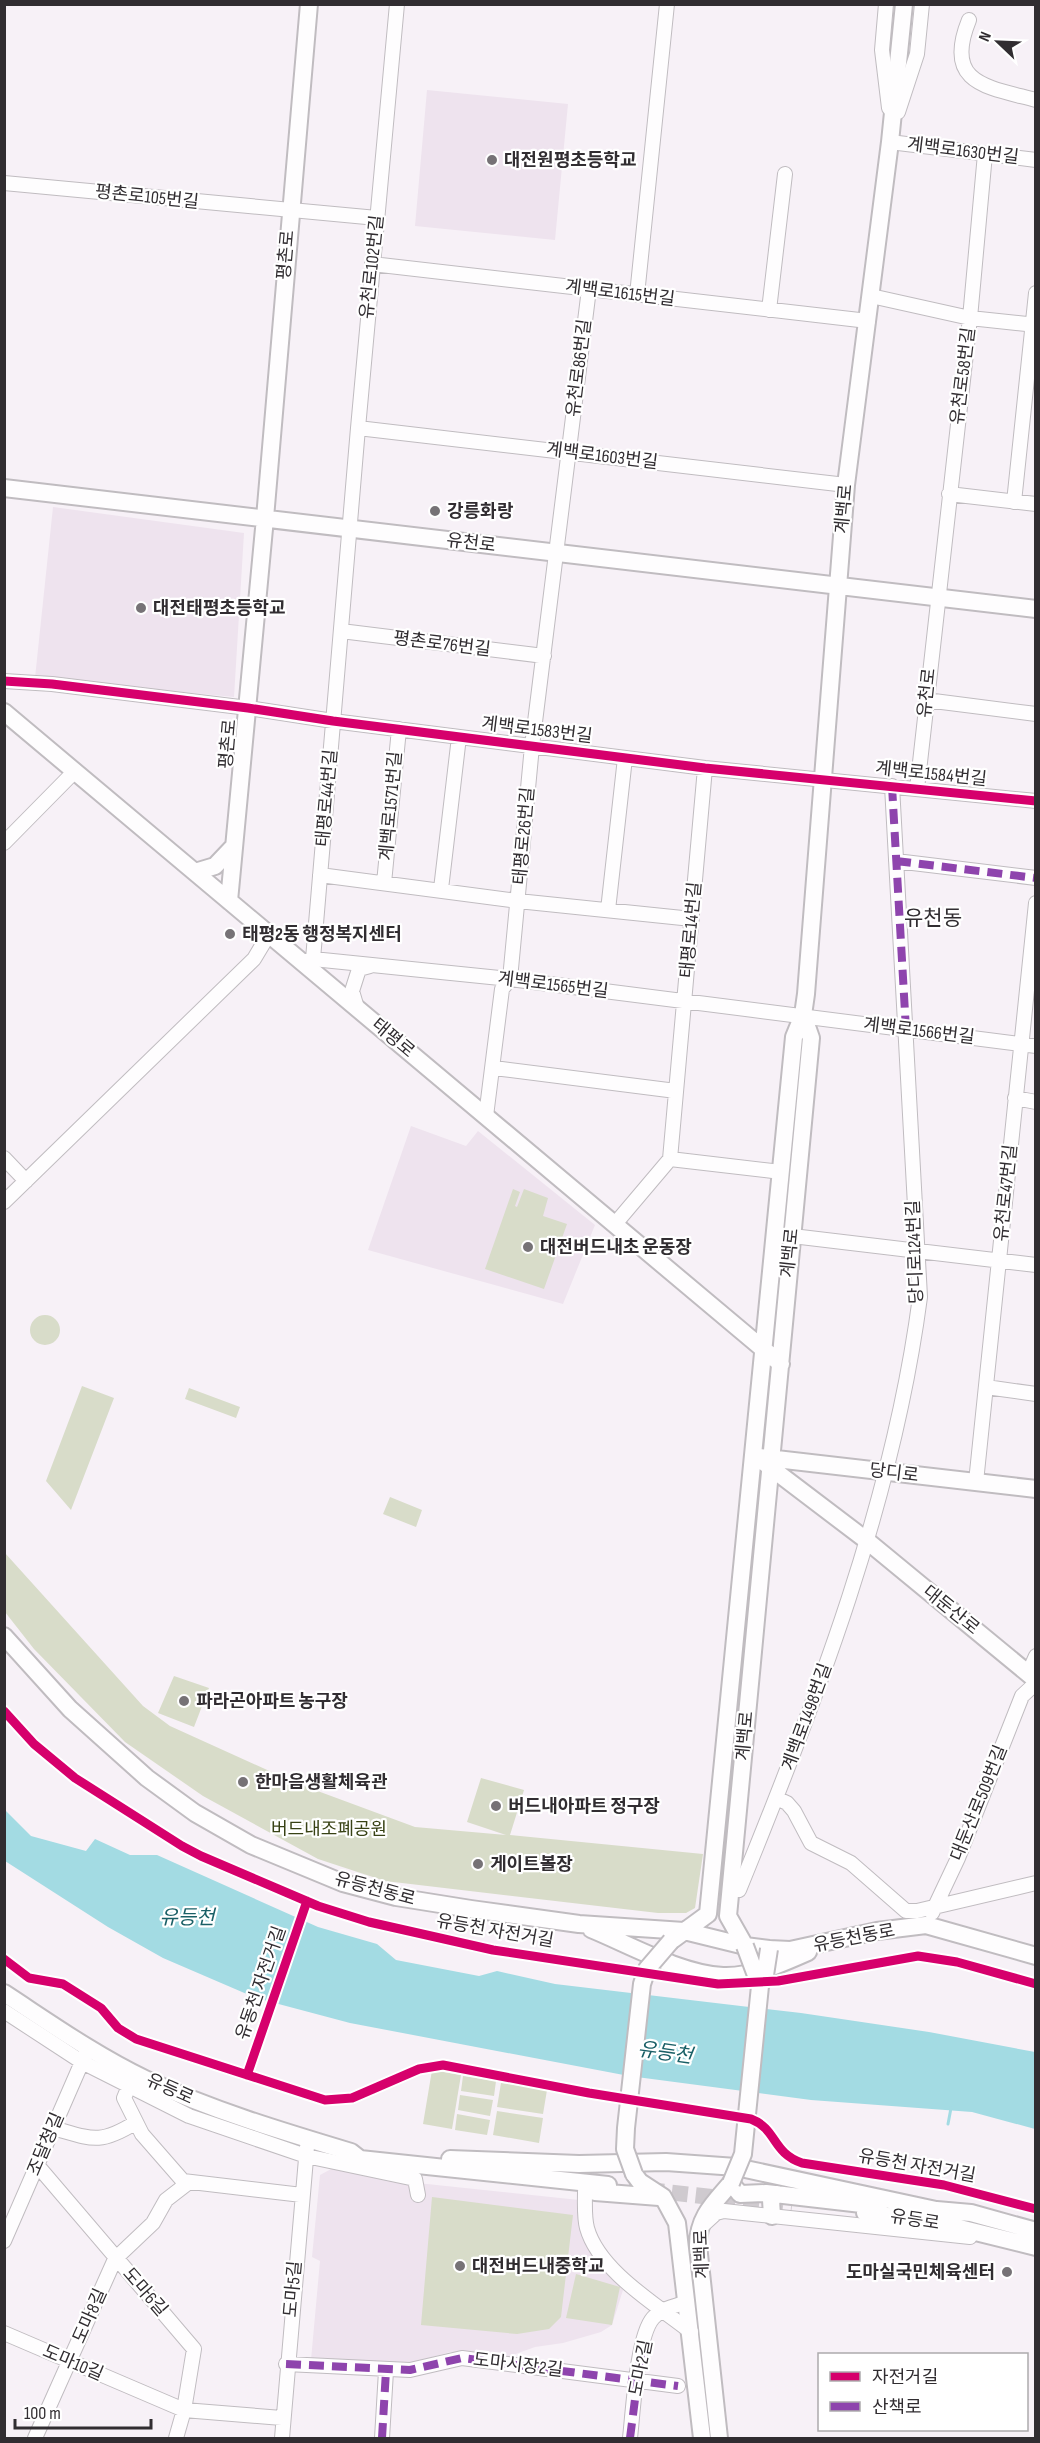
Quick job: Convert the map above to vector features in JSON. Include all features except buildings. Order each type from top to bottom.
[{"type":"main road","name":"평촌로","points":[[229,901],[266,518],[309,4]]},
{"type":"main road","name":"계백로","points":[[719,2439],[698,2231],[706,2212],[731,2182],[743,2154],[760,1986],[745,1946],[728,1916],[764,1460],[762,1348],[794,1037],[803,1016],[846,485],[891,137],[904,4]]},
{"type":"main road","name":"유천로","points":[[4,488],[1035,609]]},
{"type":"main road","name":"태평로","points":[[4,712],[269,934],[308,961],[357,1008],[781,1364]]},
{"type":"main road","points":[[195,872],[215,866],[234,846]]},
{"type":"main road","name":"계백로","points":[[702,2439],[677,2223],[663,2197],[625,2183],[625,2149],[642,1984],[647,1969],[677,1936],[708,1914],[764,1460],[781,1364],[811,1038],[803,1016]]},
{"type":"main road","name":"당디로","points":[[764,1460],[1035,1489]]},
{"type":"main road","name":"대둔산로","points":[[764,1460],[866,1540],[1033,1679]]},
{"type":"main road","name":"유등천동로","points":[[4,1636],[70,1709],[147,1778],[195,1813],[250,1845],[343,1883],[396,1897],[769,1949],[790,1950],[827,1944],[877,1931],[926,1926],[1035,1956]]},
{"type":"main road","points":[[579,1924],[696,1971],[723,1976],[755,1972],[827,1944]]},
{"type":"main road","points":[[760,1986],[765,1975],[769,1949]]},
{"type":"main road","name":"유등로","points":[[4,1993],[85,2055],[212,2108],[351,2152],[360,2159],[625,2183]]},
{"type":"main road","name":"유등로","points":[[351,2152],[358,2148],[454,2159]]},
{"type":"main road","points":[[454,2159],[625,2183],[663,2197]]},
{"type":"main road","points":[[454,2159],[579,2164],[666,2162],[725,2166],[775,2174],[936,2210]]},
{"type":"main road","points":[[390,2163],[419,2172],[585,2191],[625,2183]]},
{"type":"main road","points":[[731,2182],[740,2194],[777,2194],[936,2210]]},
{"type":"main road","points":[[772,2216],[771,2200],[777,2194]]},
{"type":"main road","name":"유등로","points":[[792,2206],[919,2219],[1035,2247]]},
{"type":"main road","name":"유등로","points":[[936,2210],[970,2212],[1035,2231]]},
{"type":"street","name":"유천로102번길","points":[[349,529],[397,4]]},
{"type":"street","points":[[638,295],[668,4]]},
{"type":"street","points":[[886,4],[882,50],[891,137]]},
{"type":"street","points":[[891,137],[917,54],[922,4]]},
{"type":"street","points":[[969,20],[961,50],[962,63],[967,74],[995,89],[1035,100]]},
{"type":"street","name":"계백로1630번길","points":[[891,137],[985,154],[1035,160]]},
{"type":"street","name":"유천로58번길","points":[[937,597],[970,318],[985,154]]},
{"type":"street","points":[[769,310],[785,174]]},
{"type":"street","name":"평촌로105번길","points":[[4,183],[377,218]]},
{"type":"street","name":"계백로1615번길","points":[[372,264],[868,321]]},
{"type":"street","name":"유천로86번길","points":[[556,554],[589,289]]},
{"type":"street","points":[[1014,502],[1034,324],[1035,293]]},
{"type":"street","points":[[871,296],[970,318],[1034,324]]},
{"type":"street","name":"계백로1603번길","points":[[358,428],[846,485]]},
{"type":"street","points":[[949,494],[1035,504]]},
{"type":"street","name":"태평로44번길","points":[[308,961],[320,875],[349,529]]},
{"type":"street","name":"태평로26번길","points":[[486,1116],[494,1068],[502,989],[510,979],[532,746],[556,554]]},
{"type":"street","name":"유천로","points":[[917,789],[937,597]]},
{"type":"street","name":"평촌로76번길","points":[[341,631],[544,656]]},
{"type":"street","name":"계백로1583번길","points":[[4,681],[52,684],[625,758],[823,781]]},
{"type":"street","points":[[926,700],[1035,714]]},
{"type":"street","name":"계백로1571번길","points":[[384,883],[399,729]]},
{"type":"street","points":[[441,890],[459,737]]},
{"type":"street","points":[[608,910],[625,758]]},
{"type":"street","name":"태평로14번길","points":[[670,1159],[705,768]]},
{"type":"street","points":[[4,843],[75,771]]},
{"type":"street","name":"계백로1584번길","points":[[823,781],[1035,801]]},
{"type":"street","name":"당디로124번길","points":[[886,1472],[910,1369],[920,1297],[892,786]]},
{"type":"street","points":[[896,861],[1035,878]]},
{"type":"street","name":"계백로1571번길","points":[[320,875],[518,901],[692,919]]},
{"type":"street","name":"유천로47번길","points":[[976,1482],[1016,1098],[1028,1045],[1035,903]]},
{"type":"street","points":[[4,1202],[254,959],[269,934]]},
{"type":"street","name":"계백로1565번길","points":[[308,961],[510,979],[803,1016]]},
{"type":"street","points":[[357,1008],[352,991],[359,969],[370,966]]},
{"type":"street","name":"계백로1566번길","points":[[803,1016],[1028,1045]]},
{"type":"street","points":[[494,1068],[676,1091]]},
{"type":"street","points":[[1016,1098],[1035,1102]]},
{"type":"street","points":[[4,1158],[26,1181]]},
{"type":"street","points":[[615,1224],[670,1159],[781,1172]]},
{"type":"street","points":[[774,1233],[1035,1265]]},
{"type":"street","points":[[986,1387],[1035,1394]]},
{"type":"street","points":[[866,1540],[886,1472]]},
{"type":"street","name":"계백로1498번길","points":[[739,1890],[836,1638],[866,1540]]},
{"type":"street","name":"대둔산로509번길","points":[[926,1926],[958,1858],[1022,1696],[1033,1679],[1035,1656]]},
{"type":"street","points":[[776,1798],[787,1803],[794,1811],[811,1843],[850,1863],[906,1911],[917,1911],[1035,1883]]},
{"type":"street","points":[[4,2011],[85,2055],[129,2086],[189,2116],[306,2156],[415,2179],[418,2195]]},
{"type":"street","name":"조달청길","points":[[4,2241],[85,2055]]},
{"type":"street","points":[[129,2086],[124,2098],[135,2123],[183,2181],[302,2195]]},
{"type":"street","points":[[53,2128],[98,2139],[111,2138],[135,2123]]},
{"type":"street","name":"도마5길","points":[[282,2439],[286,2364],[309,2139]]},
{"type":"street","name":"도마6길","points":[[37,2165],[194,2349],[184,2410],[176,2439]]},
{"type":"street","points":[[115,2259],[153,2223],[166,2200],[188,2183]]},
{"type":"street","points":[[585,2191],[586,2227],[598,2253],[640,2295],[691,2332]]},
{"type":"street","points":[[698,2231],[716,2213],[772,2216],[973,2238],[1035,2256]]},
{"type":"street","name":"도마8길","points":[[35,2439],[115,2259]]},
{"type":"street","points":[[663,2310],[687,2302]]},
{"type":"street","name":"도마2길","points":[[630,2439],[641,2353],[652,2319],[663,2310]]},
{"type":"street","name":"도마10길","points":[[4,2333],[184,2410],[282,2418]]},
{"type":"street","name":"도마시장2길","points":[[286,2364],[386,2371],[410,2370],[462,2358],[678,2386]]},
{"type":"street","points":[[382,2439],[386,2371]]},
{"type":"shaded area","name":"대전원평초등학교","points":[[427,90],[568,104],[555,240],[415,226]]},
{"type":"shaded area","name":"대전태평초등학교","points":[[53,507],[244,533],[234,697],[35,678]]},
{"type":"shaded area","points":[[411,1126],[466,1146],[478,1131],[595,1225],[563,1304],[368,1250]]},
{"type":"shaded area","name":"대전버드내중학교","points":[[333,2168],[389,2180],[579,2200],[582,2234],[604,2271],[623,2290],[612,2325],[601,2332],[563,2343],[535,2347],[510,2356],[450,2352],[404,2365],[311,2360],[320,2261],[312,2257],[320,2175]]},
{"type":"green space","name":"대전버드내초 운동장","points":[[513,1189],[520,1192],[515,1206],[517,1207],[524,1189],[548,1198],[543,1216],[567,1224],[544,1289],[485,1269]]},
{"type":"green space","points":[[45,1315],[51,1316],[59,1324],[59,1336],[51,1344],[45,1345],[39,1344],[31,1336],[30,1330],[31,1324],[39,1316]]},
{"type":"green space","points":[[82,1386],[114,1398],[71,1510],[46,1481]]},
{"type":"green space","points":[[189,1388],[240,1407],[236,1418],[185,1399]]},
{"type":"green space","points":[[390,1497],[422,1510],[416,1527],[383,1514]]},
{"type":"green space","name":"버드내조폐공원","points":[[5,1553],[143,1706],[170,1726],[296,1783],[415,1827],[506,1835],[467,1822],[481,1778],[524,1790],[510,1835],[703,1854],[695,1908],[686,1913],[658,1913],[385,1881],[318,1859],[203,1796],[125,1742],[34,1649],[5,1612]]},
{"type":"green space","name":"파라곤아파트 농구장","points":[[174,1676],[209,1688],[194,1727],[158,1713]]},
{"type":"green space","points":[[432,2070],[461,2075],[452,2129],[423,2124]]},
{"type":"green space","points":[[463,2076],[496,2081],[494,2096],[461,2091]]},
{"type":"green space","points":[[501,2083],[547,2090],[543,2114],[497,2107]]},
{"type":"green space","points":[[460,2095],[493,2100],[490,2116],[458,2110]]},
{"type":"green space","points":[[497,2111],[543,2118],[539,2143],[493,2135]]},
{"type":"green space","points":[[457,2114],[490,2120],[487,2135],[455,2130]]},
{"type":"green space","points":[[432,2197],[573,2215],[561,2317],[549,2329],[517,2334],[421,2325]]},
{"type":"green space","points":[[576,2274],[620,2287],[612,2325],[566,2318]]},
{"type":"water","name":"유등천","points":[[4,1809],[31,1836],[86,1851],[95,1839],[130,1855],[157,1855],[318,1927],[377,1944],[396,1960],[479,1976],[497,1971],[555,1984],[801,2013],[929,2032],[1035,2052],[1035,2129],[972,2112],[811,2100],[629,2076],[350,2023],[256,1998],[163,1958],[108,1927],[5,1861]]},
{"type":"waterway","points":[[948,2124],[951,2108]]},
{"type":"tunnel","points":[[648,2190],[792,2206]]},
{"type":"marked path","points":[[892,786],[906,1030]]},
{"type":"marked path","points":[[896,861],[1036,878]]},
{"type":"marked path","points":[[630,2438],[641,2353]]},
{"type":"marked path","points":[[286,2364],[410,2370],[462,2358],[678,2386]]},
{"type":"marked path","points":[[382,2438],[386,2371]]},
{"type":"cycle path","points":[[4,681],[52,684],[248,708],[333,721],[705,768],[1036,801]]},
{"type":"cycle path","name":"유등천 자전거길","points":[[4,1711],[34,1744],[75,1778],[182,1846],[318,1906],[369,1922],[493,1950],[718,1984],[778,1981],[918,1956],[957,1962],[1036,1984]]},
{"type":"cycle path","name":"유동천 자전거길","points":[[247,2075],[307,1901]]},
{"type":"cycle path","name":"유등천 자전거길","points":[[4,1959],[29,1978],[63,1984],[101,2008],[118,2028],[136,2039],[325,2100],[352,2098],[419,2069],[443,2065],[589,2093],[751,2119],[766,2129],[785,2153],[802,2163],[944,2185],[1036,2209]]},
{"type":"place","name":"대전원평초등학교","points":[[492,160]]},
{"type":"place","name":"강릉화랑","points":[[435,511]]},
{"type":"place","name":"대전태평초등학교","points":[[141,608]]},
{"type":"place","name":"태평2동 행정복지센터","points":[[230,934]]},
{"type":"place","name":"대전버드내초 운동장","points":[[528,1247]]},
{"type":"place","name":"파라곤아파트 농구장","points":[[184,1701]]},
{"type":"place","name":"한마음생활체육관","points":[[243,1782]]},
{"type":"place","name":"버드내아파트 정구장","points":[[496,1806]]},
{"type":"place","name":"게이트볼장","points":[[478,1864]]},
{"type":"place","name":"대전버드내중학교","points":[[460,2266]]},
{"type":"place","name":"도마실국민체육센터","points":[[1007,2272]]},
{"type":"district","name":"유천동","points":[[933,918]]}]
